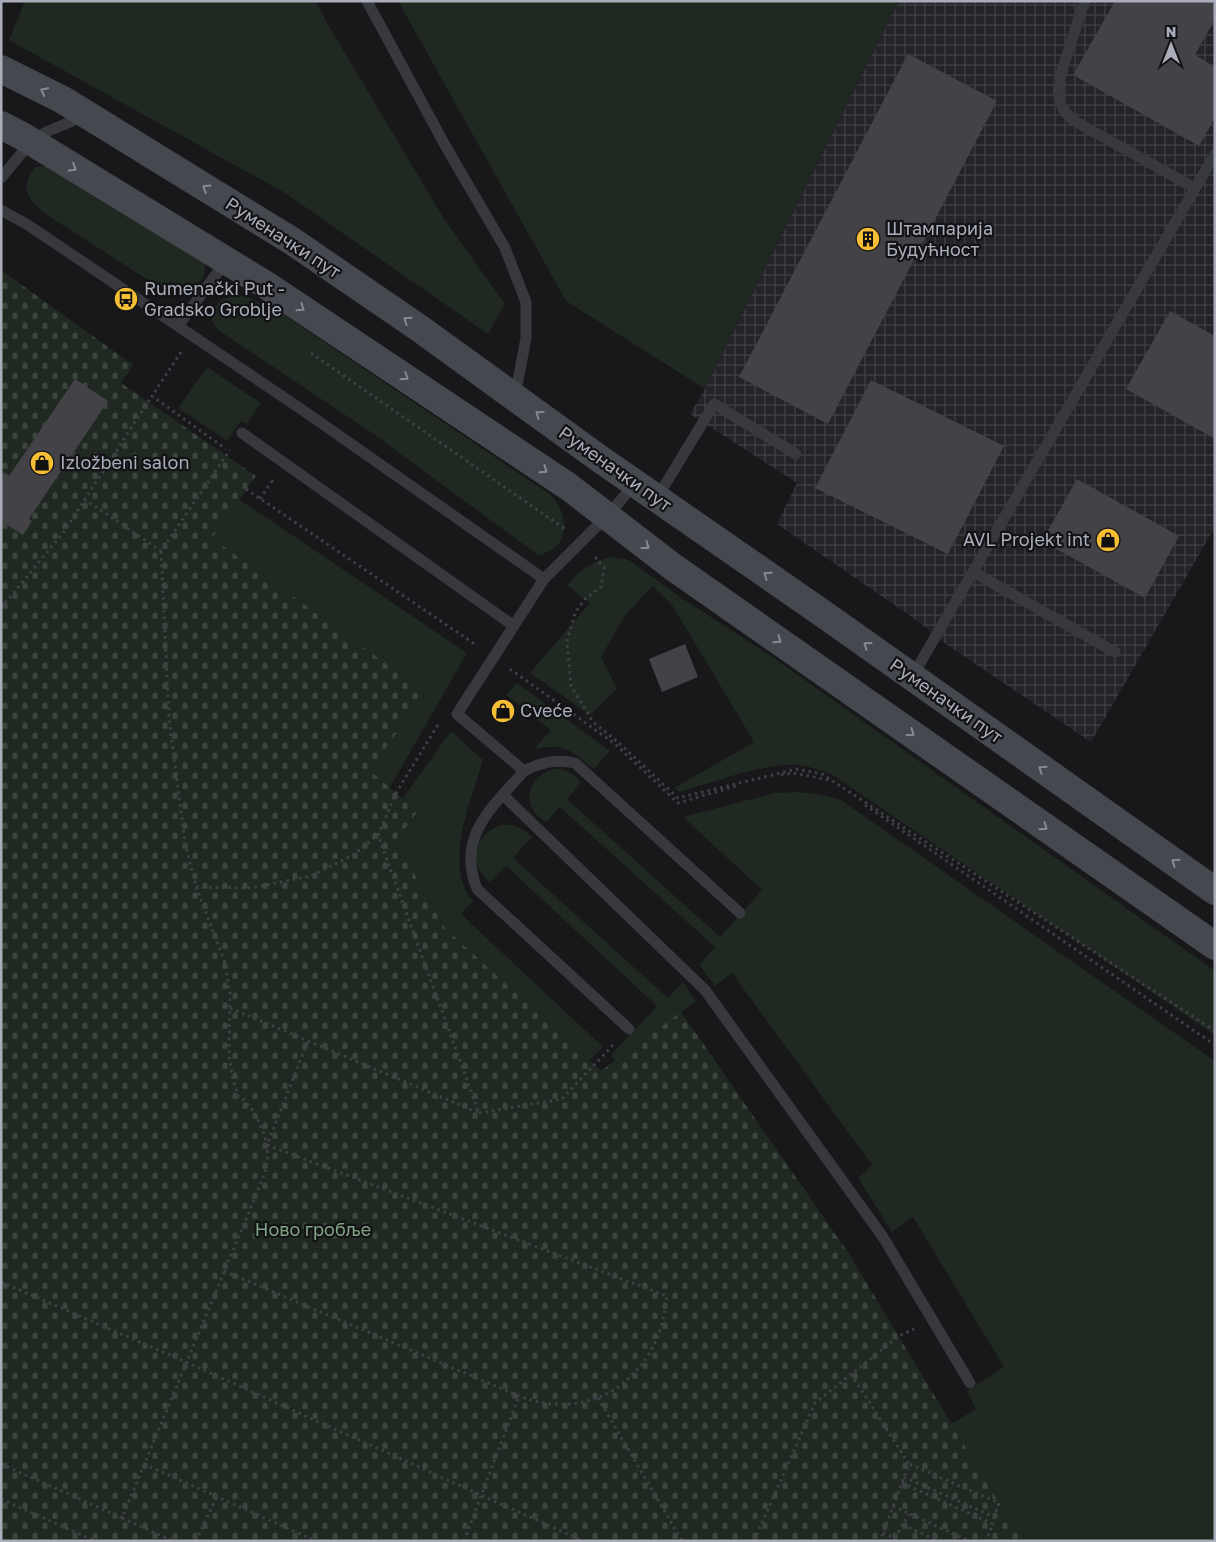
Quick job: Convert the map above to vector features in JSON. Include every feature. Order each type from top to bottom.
[{"type":"main road","name":"Руменачки пут","points":[[1,69],[63,100],[292,242],[419,328],[646,491],[1215,890]]},
{"type":"main road","points":[[1,125],[266,285],[569,487],[673,567],[1215,946]]},
{"type":"lane","points":[[367,1],[446,148],[505,248],[516,275],[526,302],[526,338],[515,397]]},
{"type":"lane","points":[[1086,1],[1081,11],[1058,83],[1058,96],[1063,108],[1076,122],[1195,188]]},
{"type":"lane","points":[[1,178],[31,142],[46,132],[86,115]]},
{"type":"lane","points":[[912,677],[1215,154]]},
{"type":"lane","points":[[1,210],[28,225],[304,411],[544,579]]},
{"type":"lane","points":[[178,326],[227,261]]},
{"type":"lane","points":[[524,771],[457,714],[544,579],[607,516],[646,491],[714,404],[796,454]]},
{"type":"lane","points":[[242,433],[514,626]]},
{"type":"lane","points":[[973,572],[1115,652]]},
{"type":"lane","points":[[628,1029],[477,890],[470,869],[474,836],[484,817],[524,771],[544,762],[565,761],[576,764],[740,913]]},
{"type":"lane","points":[[503,794],[705,990],[884,1236],[970,1383]]},
{"type":"path","points":[[1,608],[62,533],[182,351],[174,346]]},
{"type":"path","points":[[309,351],[556,521],[582,541],[604,568],[601,587],[585,599],[575,613],[567,641],[571,686],[593,722],[618,742],[678,798],[797,769],[822,774],[1215,1031]]},
{"type":"path","points":[[152,396],[237,456]]},
{"type":"path","points":[[122,1518],[266,1173],[268,1155],[267,1145],[259,1120],[250,1106],[238,1096],[232,1076],[229,1055],[230,993],[224,960],[196,887],[185,844],[169,719],[161,551],[230,451]]},
{"type":"path","points":[[260,499],[272,481],[265,476]]},
{"type":"path","points":[[246,489],[494,657],[615,744],[678,803],[763,778],[786,774],[794,773],[829,780],[1215,1045]]},
{"type":"path","points":[[84,499],[161,551]]},
{"type":"path","points":[[196,887],[251,888],[311,876],[353,855],[378,835],[396,793],[442,717]]},
{"type":"path","points":[[378,835],[479,1113]]},
{"type":"path","points":[[230,1008],[479,1113],[562,1099],[628,1029]]},
{"type":"path","points":[[267,1145],[308,1041]]},
{"type":"path","points":[[224,1271],[534,1402],[567,1405],[598,1398],[612,1391],[628,1379],[640,1366],[651,1350],[659,1333],[664,1315],[666,1296],[267,1145]]},
{"type":"path","points":[[1,1282],[186,1362],[583,1541]]},
{"type":"path","points":[[754,1541],[815,1403],[898,1336],[932,1320]]},
{"type":"path","points":[[851,1374],[909,1464],[1000,1503],[994,1517],[904,1477]]},
{"type":"path","points":[[464,1541],[519,1396]]},
{"type":"path","points":[[598,1398],[682,1541]]},
{"type":"path","points":[[1,1464],[173,1541]]},
{"type":"path","points":[[144,1464],[316,1541]]},
{"type":"path","points":[[880,1541],[909,1464]]},
{"type":"path","points":[[902,1483],[993,1524],[986,1541]]},
{"type":"path","points":[[196,1541],[216,1496]]},
{"type":"path","points":[[1,1499],[95,1541]]},
{"type":"path","points":[[893,1506],[969,1541]]},
{"type":"path","points":[[883,1533],[895,1539],[909,1514]]},
{"type":"path","points":[[903,1525],[939,1541]]},
{"type":"shaded area","points":[[899,1],[1215,1],[1215,527],[1091,742],[946,644],[919,622],[777,524],[797,483],[690,414],[705,389]]},
{"type":"green space","points":[[25,1],[316,1],[326,21],[444,219],[505,304],[488,334],[285,193],[9,40]]},
{"type":"green space","points":[[398,1],[899,1],[705,389],[566,301]]},
{"type":"green space","points":[[46,166],[204,263],[205,272],[202,278],[191,287],[175,289],[159,287],[47,215],[35,205],[28,194],[27,188],[27,182],[35,167]]},
{"type":"green space","name":"Ново гробље","points":[[1,270],[133,365],[121,383],[256,476],[212,538],[425,692],[370,771],[418,811],[396,841],[445,928],[601,1071],[681,1012],[849,1254],[1022,1541],[1,1541]]},
{"type":"green space","points":[[232,295],[245,296],[274,308],[548,493],[561,510],[564,519],[562,537],[557,545],[549,551],[538,555],[372,433],[218,330],[212,321],[213,312],[220,301]]},
{"type":"green space","points":[[207,367],[261,403],[247,424],[241,421],[227,441],[178,408]]},
{"type":"green space","points":[[227,491],[467,653],[373,817],[172,638]]},
{"type":"green space","points":[[613,557],[629,560],[677,595],[771,656],[1215,971],[1215,1035],[831,774],[806,766],[784,765],[754,770],[680,792],[674,788],[754,742],[672,605],[653,586],[626,614],[601,657],[617,689],[590,715],[530,673],[590,603],[567,585],[587,566]]},
{"type":"green space","points":[[517,683],[610,751],[594,769],[573,753],[561,748],[545,747],[534,749],[551,730],[506,695]]},
{"type":"green space","points":[[451,731],[483,760],[462,832],[460,870],[464,887],[473,901],[461,914],[603,1047],[589,1061],[445,928],[396,841],[418,811],[403,798]]},
{"type":"green space","points":[[553,769],[569,772],[581,783],[567,799],[720,937],[762,890],[683,817],[774,793],[797,792],[819,794],[841,800],[1215,1061],[1215,1541],[824,1541],[601,1071],[615,1061],[611,1055],[657,1006],[506,866],[490,882],[480,870],[476,858],[478,846],[485,835],[495,828],[507,825],[519,827],[532,837],[513,858],[668,998],[683,982],[696,1001],[681,1012],[849,1254],[951,1424],[976,1409],[967,1391],[1004,1367],[913,1217],[892,1232],[858,1178],[872,1165],[732,973],[715,986],[699,965],[715,947],[560,807],[546,822],[532,809],[530,793],[532,786],[544,773]]},
{"type":"building","points":[[1115,1],[1215,1],[1215,19],[1195,55],[1215,67],[1215,118],[1199,146],[1073,75]]},
{"type":"building","name":"Штампарија Будућност","points":[[908,54],[997,101],[828,424],[739,377]]},
{"type":"building","points":[[1170,311],[1215,336],[1215,439],[1126,389]]},
{"type":"building","points":[[75,379],[108,401],[29,519],[32,521],[23,535],[1,521],[1,476],[4,472],[9,476]]},
{"type":"building","points":[[871,380],[1004,446],[948,554],[815,488]]},
{"type":"building","points":[[1077,479],[1179,536],[1145,598],[1042,541]]},
{"type":"building","points":[[685,644],[698,677],[662,692],[649,659]]},
{"type":"place","name":"Штампарија Будућност","points":[[868,239]]},
{"type":"place","name":"Rumenački Put - Gradsko Groblje","points":[[126,299]]},
{"type":"place","name":"Izložbeni salon","points":[[42,463]]},
{"type":"place","name":"AVL Projekt int","points":[[1108,540]]},
{"type":"place","name":"Cveće","points":[[503,711]]}]
